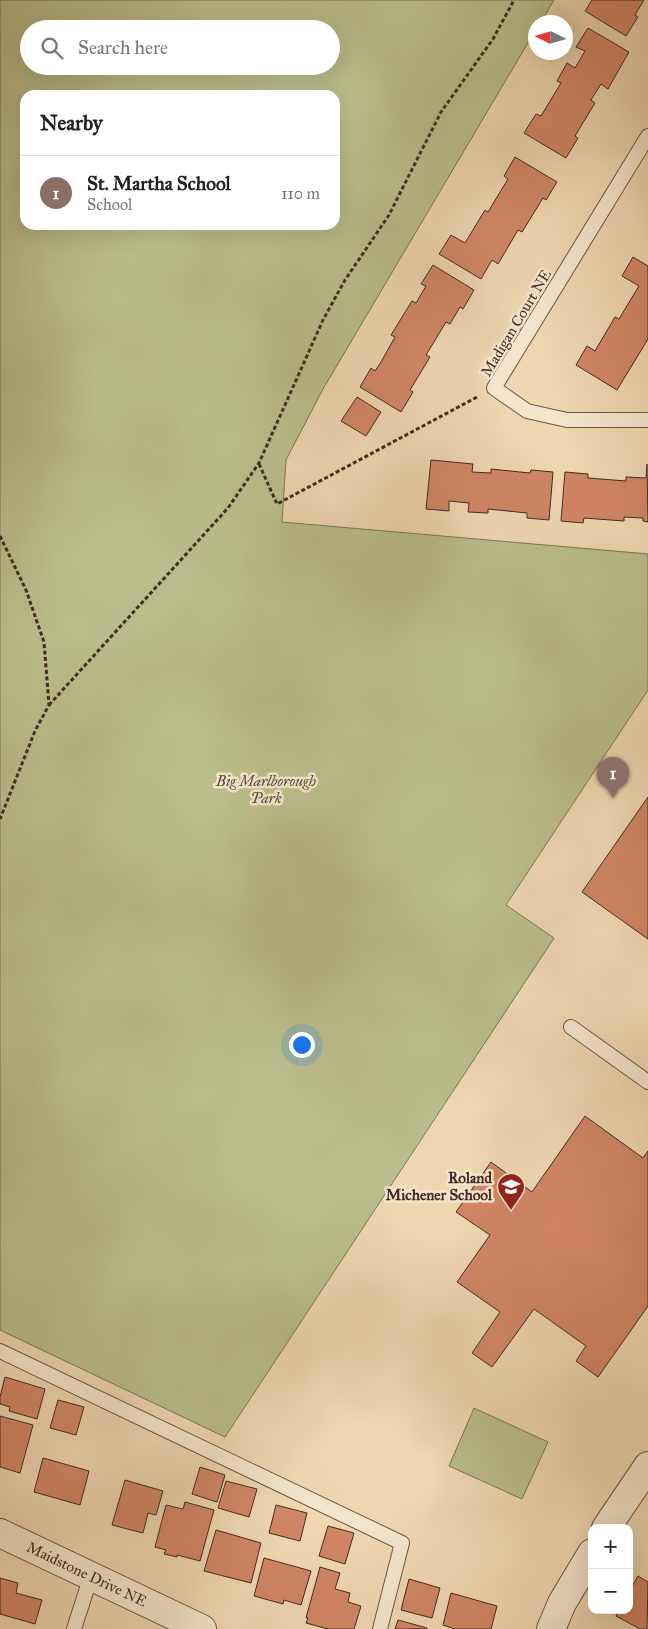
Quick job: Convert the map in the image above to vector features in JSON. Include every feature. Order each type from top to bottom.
[{"type":"street","points":[[609,1524],[648,1466]]},
{"type":"street","name":"Maidstone Drive NE","points":[[0,1533],[202,1629]]},
{"type":"street","points":[[551,1629],[562,1603],[588,1559]]},
{"type":"lane","name":"Madigan Court NE","points":[[648,136],[494,388],[527,411],[567,420],[648,420]]},
{"type":"lane","points":[[571,1027],[648,1082]]},
{"type":"lane","points":[[0,1351],[402,1543],[380,1629]]},
{"type":"lane","points":[[74,1629],[90,1576]]},
{"type":"path","points":[[0,819],[35,731],[49,706],[228,508],[259,463],[319,328],[344,280],[389,215],[441,112],[493,40],[514,0]]},
{"type":"path","points":[[259,463],[277,504],[494,388]]},
{"type":"path","points":[[0,536],[26,590],[44,642],[49,706]]},
{"type":"green space","name":"Big Marlborough Park","points":[[0,0],[554,0],[545,15],[528,15],[528,43],[323,389],[286,460],[282,522],[648,554],[648,690],[506,905],[554,938],[225,1437],[0,1330]]},
{"type":"green space","points":[[474,1408],[548,1442],[522,1499],[449,1466]]},
{"type":"building","points":[[592,0],[644,0],[635,15],[638,17],[626,36],[585,11]]},
{"type":"building","points":[[588,28],[629,52],[608,89],[601,84],[591,100],[595,103],[575,136],[578,138],[566,158],[524,133],[536,114],[541,116],[561,83],[557,81],[567,63],[575,68],[585,51],[576,47]]},
{"type":"building","points":[[515,157],[557,182],[546,200],[543,198],[522,232],[518,230],[498,264],[492,260],[481,279],[439,254],[451,235],[465,243],[485,210],[488,212],[508,179],[504,176]]},
{"type":"building","points":[[633,257],[648,266],[648,339],[617,390],[576,365],[587,346],[595,351],[615,317],[619,319],[639,286],[622,276]]},
{"type":"building","points":[[433,265],[474,290],[463,309],[460,307],[450,324],[446,322],[426,355],[430,357],[410,390],[413,392],[401,412],[360,387],[371,368],[375,371],[381,362],[395,337],[391,335],[412,301],[416,303],[426,286],[421,284]]},
{"type":"building","points":[[357,397],[381,412],[366,436],[341,421]]},
{"type":"building","points":[[431,460],[473,464],[472,472],[491,473],[491,469],[530,473],[531,470],[553,472],[549,520],[527,518],[527,513],[488,509],[488,513],[468,512],[469,503],[449,501],[449,511],[426,509]]},
{"type":"building","points":[[647,464],[648,522],[643,521],[643,518],[624,517],[624,521],[584,518],[583,523],[561,521],[565,472],[588,474],[588,478],[626,481],[626,477],[646,478]]},
{"type":"building","points":[[648,797],[648,939],[582,892]]},
{"type":"building","points":[[585,1116],[643,1158],[648,1151],[648,1306],[598,1377],[576,1361],[586,1346],[534,1309],[492,1367],[472,1353],[500,1312],[457,1282],[490,1235],[456,1212],[491,1162],[532,1192]]},
{"type":"building","points":[[5,1377],[45,1389],[37,1419],[9,1411],[10,1407],[0,1404]]},
{"type":"building","points":[[58,1400],[84,1407],[76,1435],[50,1428]]},
{"type":"building","points":[[0,1416],[33,1425],[20,1473],[0,1467]]},
{"type":"building","points":[[43,1458],[89,1471],[80,1505],[34,1492]]},
{"type":"building","points":[[200,1467],[225,1475],[217,1502],[192,1494]]},
{"type":"building","points":[[125,1480],[163,1491],[156,1515],[148,1513],[143,1533],[112,1525]]},
{"type":"building","points":[[226,1481],[257,1489],[249,1517],[218,1508]]},
{"type":"building","points":[[185,1502],[214,1510],[200,1561],[164,1554],[166,1550],[155,1547],[166,1505],[183,1509]]},
{"type":"building","points":[[276,1505],[307,1513],[300,1541],[269,1533]]},
{"type":"building","points":[[328,1526],[354,1533],[345,1564],[319,1556]]},
{"type":"building","points":[[216,1530],[261,1543],[251,1583],[204,1571]]},
{"type":"building","points":[[264,1558],[311,1571],[301,1605],[284,1600],[283,1604],[254,1596]]},
{"type":"building","points":[[320,1567],[340,1573],[335,1589],[350,1593],[348,1602],[361,1606],[354,1629],[328,1629],[306,1623]]},
{"type":"building","points":[[638,1576],[648,1582],[647,1629],[640,1629],[616,1616],[617,1614],[633,1614],[633,1585]]},
{"type":"building","points":[[0,1578],[18,1583],[16,1593],[42,1600],[35,1624],[0,1614]]},
{"type":"building","points":[[409,1579],[440,1588],[432,1618],[401,1610]]},
{"type":"building","points":[[451,1593],[497,1606],[491,1629],[455,1629],[443,1625]]},
{"type":"building","points":[[398,1620],[427,1628],[427,1629],[395,1629]]},
{"type":"place","name":"St. Martha School","points":[[613,798]]},
{"type":"place","name":"Roland Michener School","points":[[511,1211]]}]
